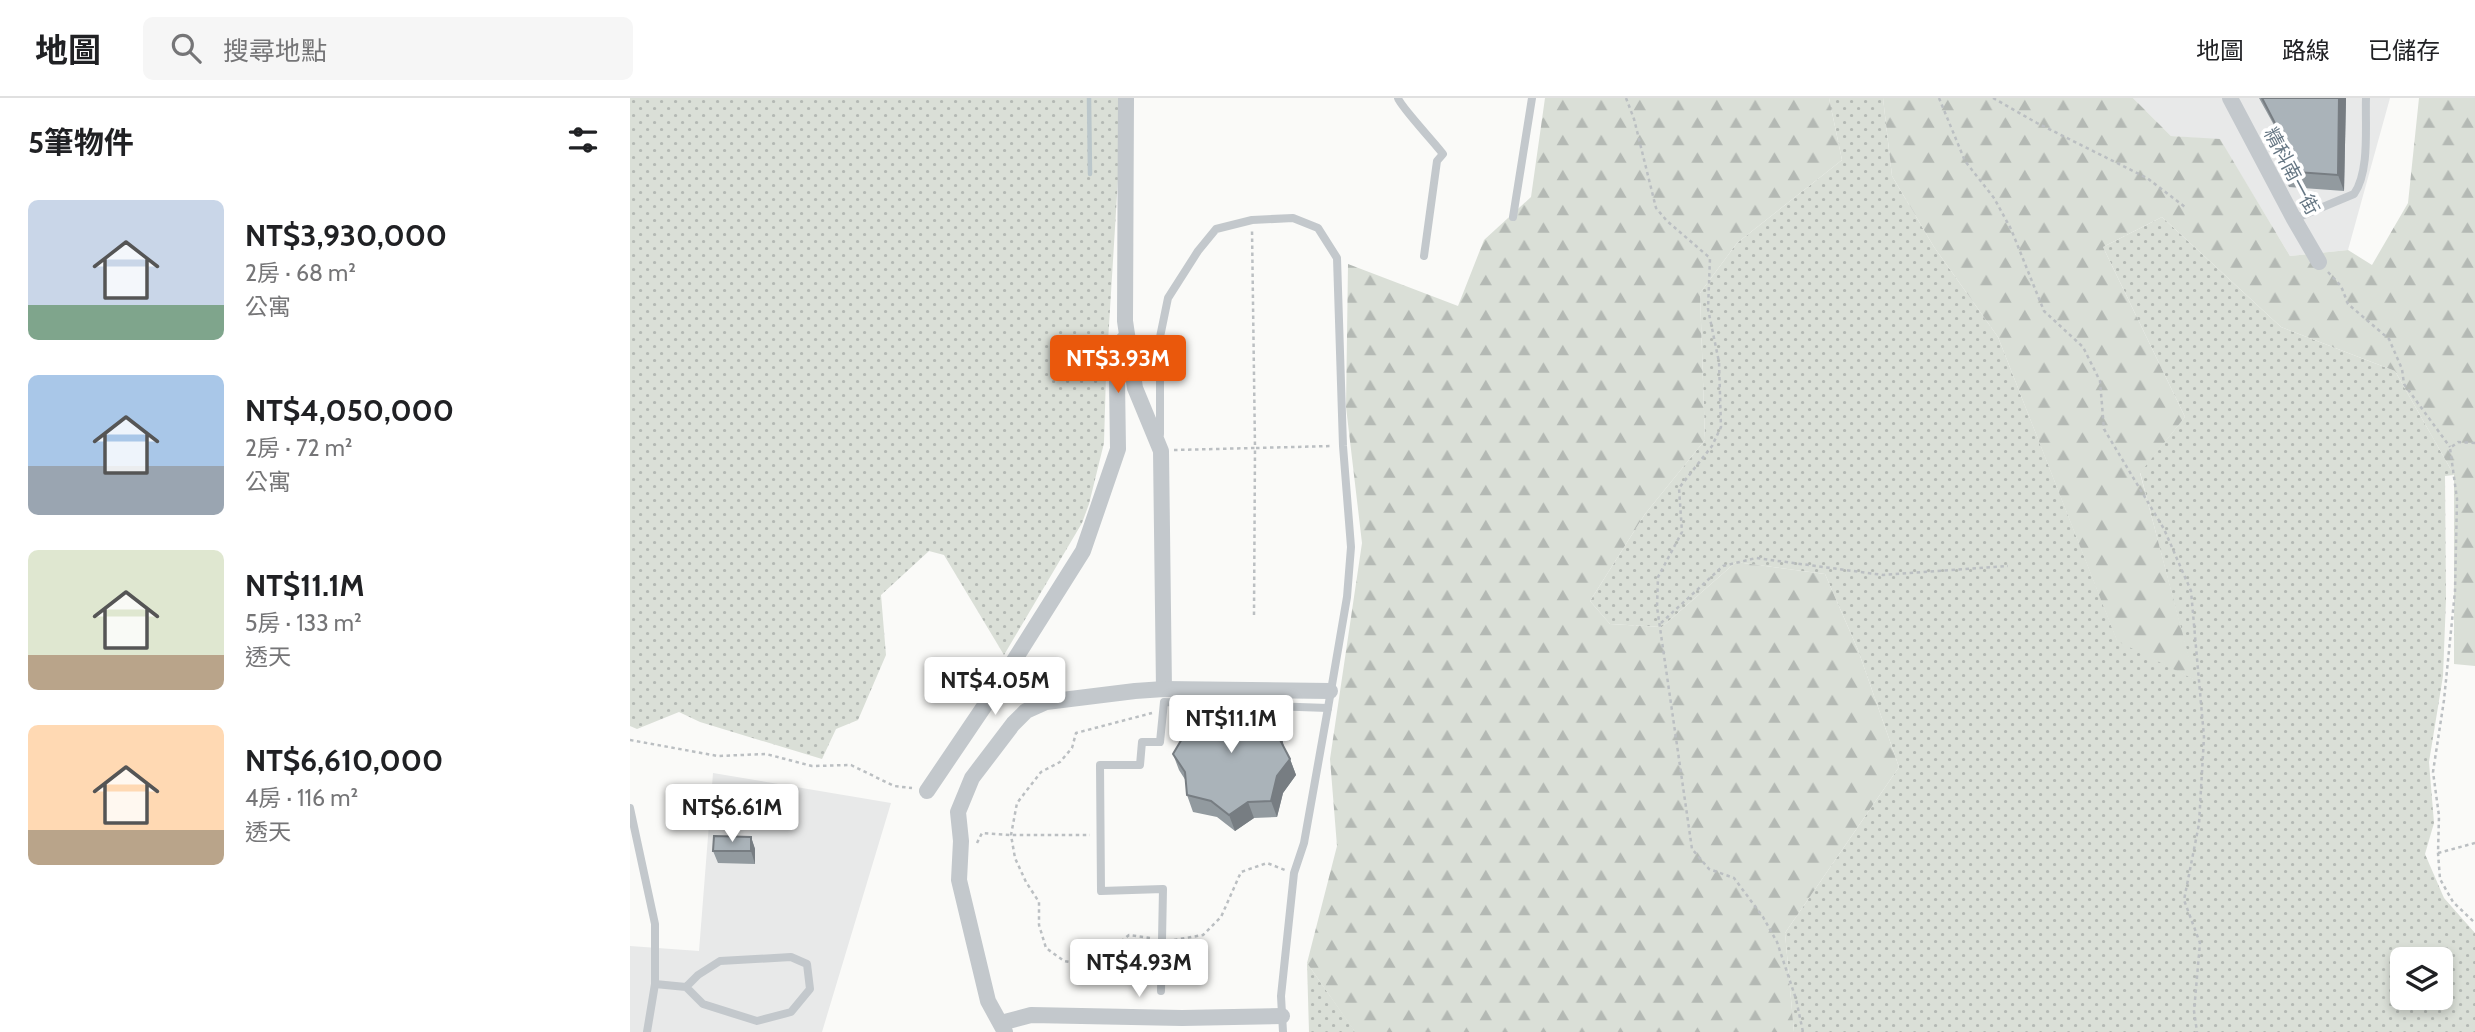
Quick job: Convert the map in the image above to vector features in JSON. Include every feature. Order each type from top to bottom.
[{"type":"street","points":[[927,791],[1000,683],[1083,551],[1118,449],[1117,381],[1125,321],[1126,98]]},
{"type":"street","name":"精科南一街","points":[[2230,98],[2319,262]]},
{"type":"street","points":[[1125,321],[1135,388],[1161,451],[1164,689]]},
{"type":"street","points":[[1283,1024],[1182,1018],[1031,1015],[1003,1027],[988,1001],[959,880],[961,841],[958,812],[972,778],[1013,724],[1026,711],[1046,702],[1164,689],[1331,691]]},
{"type":"lane","points":[[1398,98],[1400,104],[1443,154],[1437,161],[1424,256]]},
{"type":"lane","points":[[1513,217],[1532,98]]},
{"type":"lane","points":[[2294,219],[2354,194],[2359,187],[2364,167],[2366,98]]},
{"type":"lane","points":[[1161,451],[1158,414],[1160,337],[1168,298],[1198,251],[1216,229],[1252,220],[1293,219],[1318,228],[1337,258],[1343,446],[1351,547],[1347,597],[1331,691],[1304,843],[1294,873],[1285,951],[1283,1024]]},
{"type":"lane","points":[[1161,990],[1163,889],[1101,891],[1100,765],[1140,765],[1142,742],[1160,742],[1164,702],[1328,708]]},
{"type":"lane","points":[[630,807],[654,924],[656,984],[647,1032]]},
{"type":"lane","points":[[656,984],[686,987],[703,1004],[757,1021],[791,1012],[810,989],[807,964],[791,957],[720,961],[698,975],[686,987]]},
{"type":"path","points":[[1626,98],[1634,118],[1656,208],[1667,222],[1710,258],[1708,309],[1719,362],[1721,427],[1712,446],[1679,488],[1682,533],[1658,577],[1657,607],[1692,849],[1709,869],[1734,877],[1763,917],[1777,942],[1797,999],[1803,1032]]},
{"type":"path","points":[[1939,98],[1965,161],[1994,198],[2011,229],[2044,311],[2082,347],[2100,381],[2104,429],[2164,529],[2192,591],[2204,737],[2199,824],[2185,900],[2200,943],[2194,1011],[2197,1032]]},
{"type":"path","points":[[1993,98],[2037,124],[2147,178],[2185,207]]},
{"type":"path","points":[[1252,220],[1254,615]]},
{"type":"path","points":[[2319,262],[2341,286],[2348,304],[2389,340],[2402,369],[2404,384],[2450,448],[2457,499],[2455,591],[2444,700],[2433,772],[2438,816],[2440,879],[2453,902],[2475,923]]},
{"type":"path","points":[[2450,448],[2458,442],[2475,443]]},
{"type":"path","points":[[1161,451],[1343,446]]},
{"type":"path","points":[[1661,623],[1723,566],[1756,558],[1883,575],[2008,566]]},
{"type":"path","points":[[630,740],[718,756],[766,754],[812,766],[851,765],[894,786],[927,791]]},
{"type":"path","points":[[976,845],[982,833],[1100,835]]},
{"type":"path","points":[[2438,853],[2475,844]]},
{"type":"shaded area","points":[[2133,98],[2390,98],[2348,250],[2290,256],[2220,140],[2171,136]]},
{"type":"shaded area","points":[[713,773],[891,803],[822,1032],[630,1032],[630,946],[699,951]]},
{"type":"green space","points":[[630,98],[1123,98],[1104,443],[1082,523],[1004,655],[944,555],[929,551],[881,595],[886,655],[858,720],[836,729],[822,759],[700,722],[679,712],[637,729],[630,726]]},
{"type":"green space","points":[[1545,98],[1829,98],[1842,160],[1737,243],[1700,293],[1705,440],[1645,514],[1590,601],[1610,624],[1662,627],[1736,562],[1825,574],[1858,650],[1899,767],[1785,933],[1794,1032],[1355,1032],[1307,963],[1337,846],[1330,759],[1362,543],[1346,407],[1348,264],[1458,306],[1484,240],[1531,197]]},
{"type":"green space","points":[[1829,98],[1883,98],[1892,176],[1934,247],[1998,337],[2117,640],[2194,679],[2140,472],[2185,417],[2103,247],[2162,217],[2281,327],[2395,371],[2454,475],[2445,476],[2446,599],[2443,676],[2429,762],[2434,823],[2425,854],[2444,898],[2475,933],[2475,1032],[1794,1032],[1785,933],[1899,767],[1858,650],[1825,574],[1736,562],[1662,627],[1610,624],[1590,601],[1645,514],[1705,440],[1700,293],[1737,243],[1842,160]]},
{"type":"green space","points":[[1883,98],[2133,98],[2171,136],[2220,139],[2290,256],[2348,250],[2372,265],[2408,203],[2419,98],[2475,98],[2475,666],[2454,664],[2454,475],[2395,371],[2281,327],[2162,217],[2103,247],[2185,417],[2140,473],[2195,680],[2117,641],[1998,337],[1934,247],[1892,176]]},
{"type":"green space","points":[[1307,963],[1352,1027],[1355,1032],[1309,1032]]},
{"type":"building","points":[[2262,98],[2339,98],[2338,175],[2283,171],[2280,165],[2279,131]]},
{"type":"building","points":[[1235,697],[1255,709],[1275,716],[1279,738],[1290,759],[1277,776],[1271,801],[1248,802],[1229,815],[1211,801],[1187,795],[1185,772],[1173,754],[1186,732],[1192,710],[1216,706]]},
{"type":"building","points":[[714,836],[751,837],[751,851],[713,851]]},
{"type":"waterway","points":[[1089,98],[1090,174]]}]
